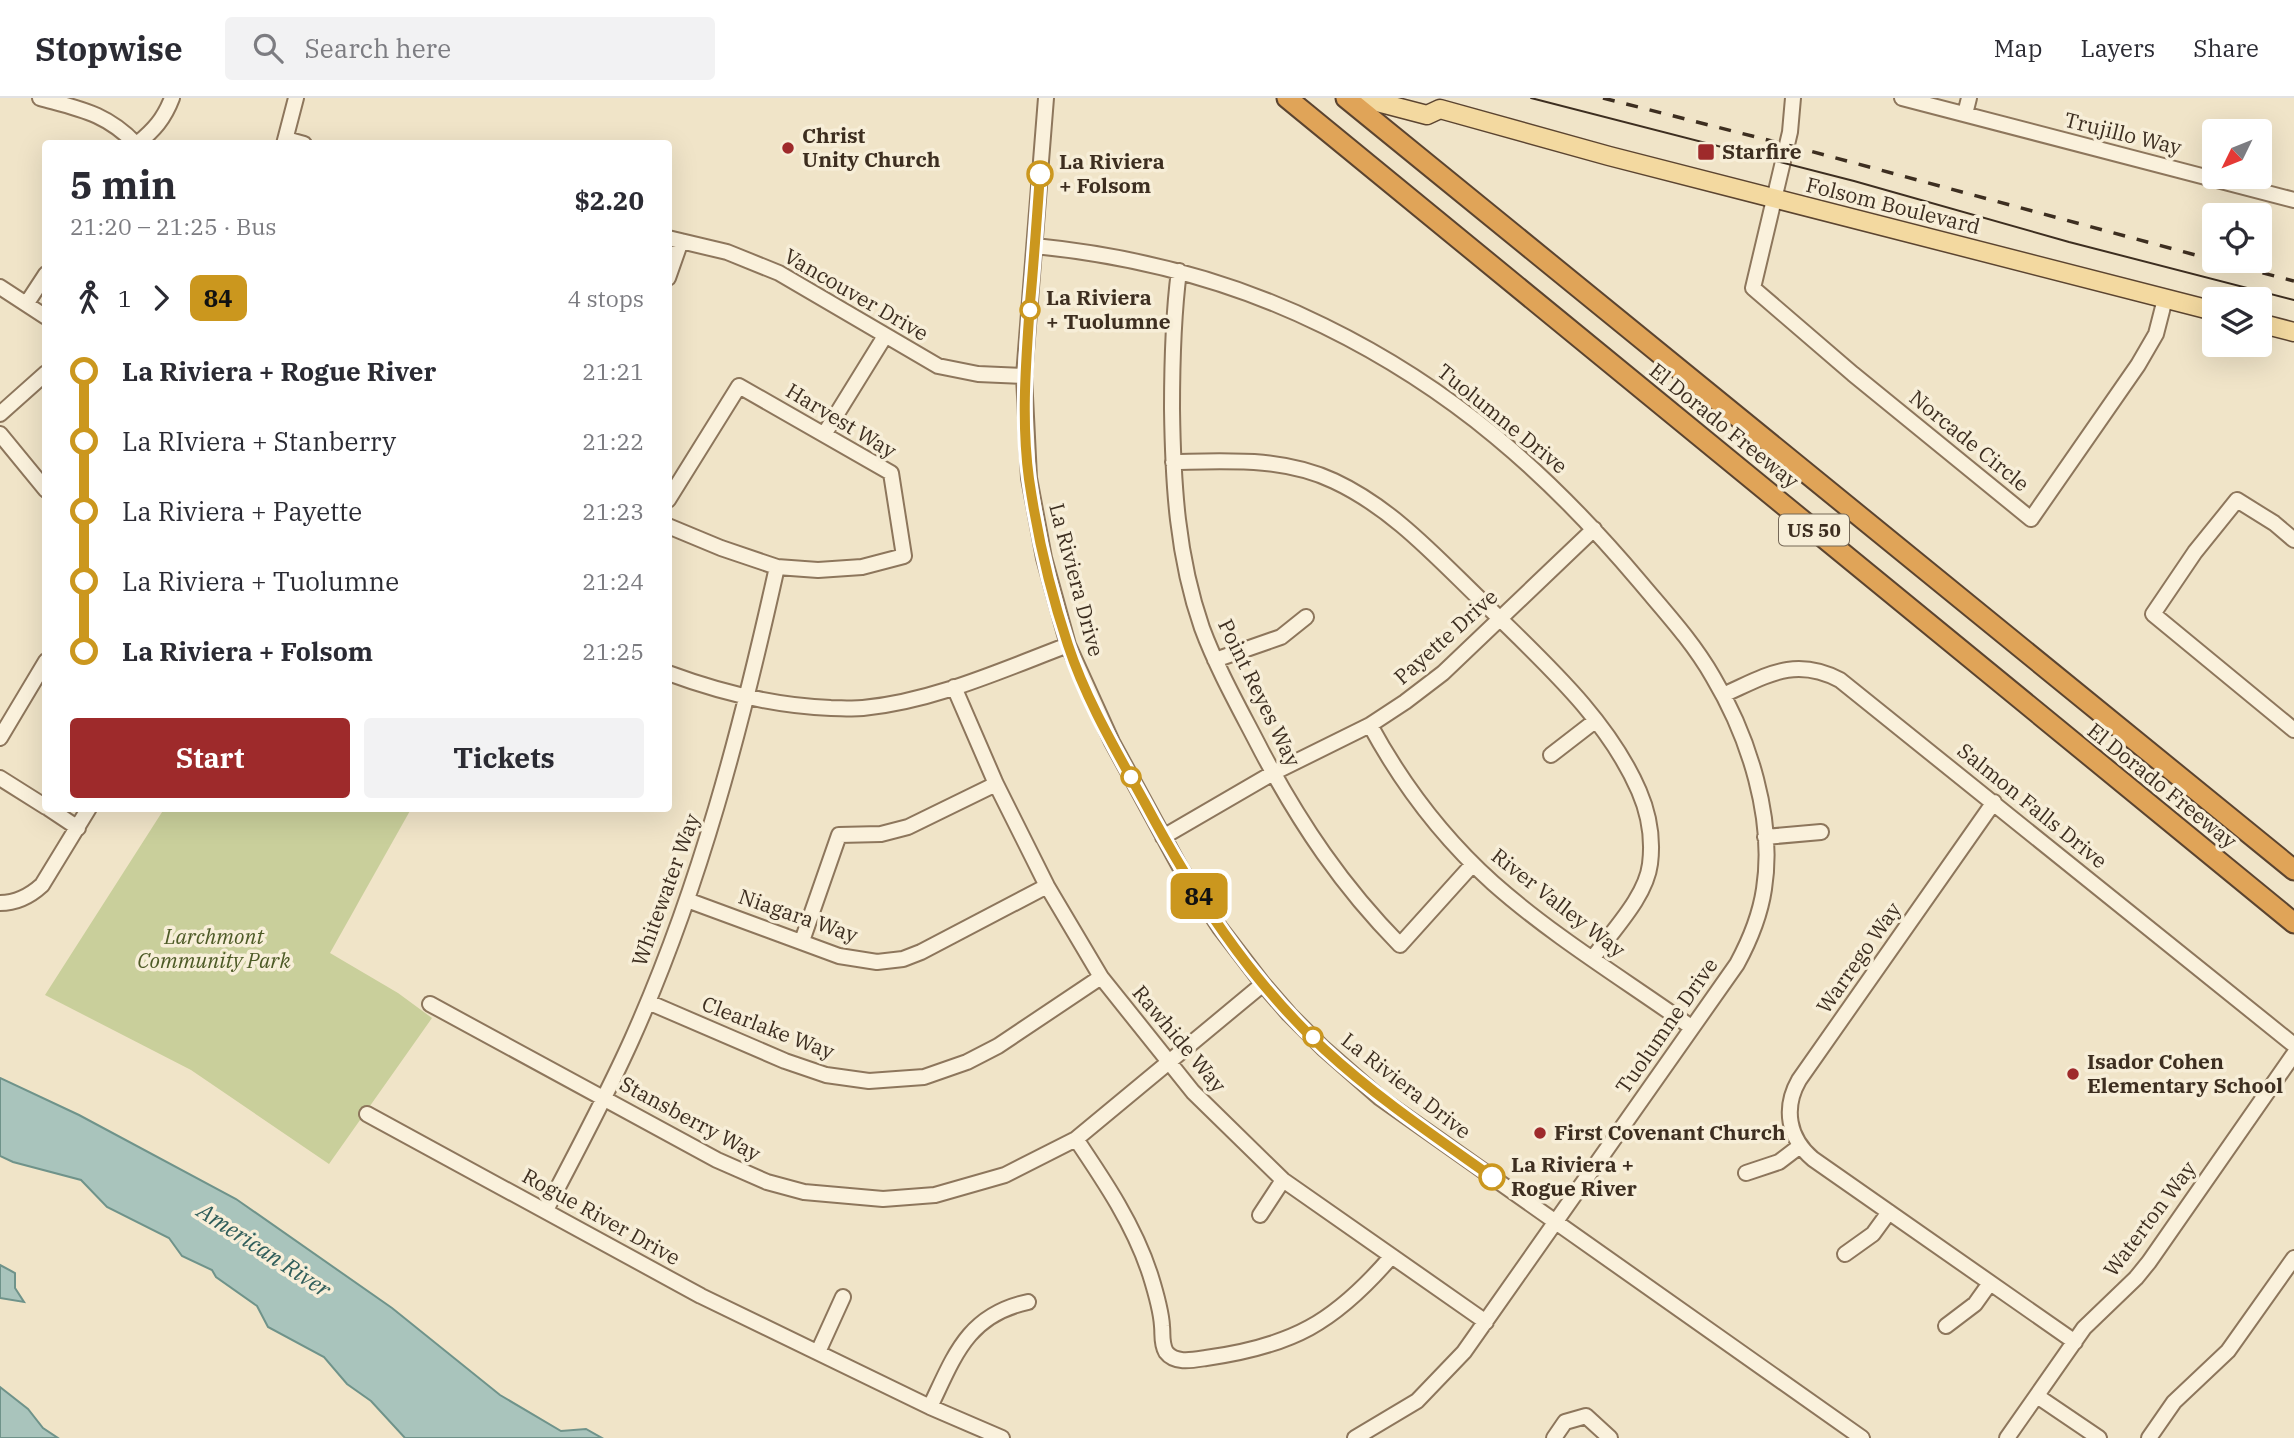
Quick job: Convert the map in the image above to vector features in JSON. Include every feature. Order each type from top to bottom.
[{"type":"highway","name":"El Dorado Freeway","points":[[1287,98],[2294,923]]},
{"type":"highway","name":"El Dorado Freeway","points":[[1346,98],[2294,870]]},
{"type":"main road","name":"Folsom Boulevard","points":[[1362,98],[1427,115],[1437,103],[1773,198],[2202,308]]},
{"type":"main road","points":[[2272,326],[2294,332]]},
{"type":"street","points":[[40,98],[101,116],[123,130],[132,140]]},
{"type":"street","points":[[141,140],[156,128],[172,98]]},
{"type":"street","points":[[285,140],[296,98]]},
{"type":"street","name":"La Riviera Drive","points":[[1046,98],[1024,376],[1029,478],[1044,558],[1068,645],[1112,743],[1163,837],[1220,928],[1262,984],[1323,1048],[1380,1098],[1862,1438]]},
{"type":"street","points":[[1773,198],[1790,132],[1793,98]]},
{"type":"street","name":"Trujillo Way","points":[[1902,98],[2294,200]]},
{"type":"street","points":[[1965,114],[1969,98]]},
{"type":"street","name":"Norcade Circle","points":[[1773,198],[1753,288],[1853,374],[2031,519],[2145,353],[2156,334],[2165,299]]},
{"type":"street","name":"Vancouver Drive","points":[[675,240],[727,252],[779,273],[938,366],[978,374],[1024,376]]},
{"type":"street","name":"Tuolumne Drive","points":[[1035,246],[1108,255],[1179,271],[1241,290],[1323,325],[1392,363],[1451,401],[1506,444],[1564,497],[1594,529],[1683,633],[1723,695],[1751,763],[1765,837],[1764,888],[1754,927],[1737,964],[1555,1221]]},
{"type":"street","name":"Point Reyes Way","points":[[1179,271],[1172,353],[1176,509],[1183,558],[1195,605],[1215,660],[1273,773],[1325,857],[1373,918],[1400,945],[1473,864]]},
{"type":"street","points":[[27,303],[42,280]]},
{"type":"street","points":[[0,287],[42,314]]},
{"type":"street","points":[[825,433],[886,336]]},
{"type":"street","points":[[0,414],[42,377]]},
{"type":"street","name":"Harvest Way","points":[[672,494],[739,386],[891,473],[904,556],[862,567],[818,570],[777,567]]},
{"type":"street","points":[[0,434],[42,485]]},
{"type":"street","points":[[1173,462],[1264,461],[1299,468],[1353,490],[1396,520],[1558,677],[1595,720],[1614,746],[1640,792],[1649,821],[1651,852],[1648,874],[1639,894],[1593,958]]},
{"type":"street","points":[[2294,540],[2274,523],[2238,500],[2195,552],[2153,614],[2294,730]]},
{"type":"street","points":[[672,528],[720,548],[777,567]]},
{"type":"street","name":"Payette Drive","points":[[1163,837],[1273,773],[1370,725],[1405,702],[1443,673],[1594,529]]},
{"type":"street","name":"Whitewater Way","points":[[546,1210],[605,1098],[648,1002],[688,900],[720,801],[748,698],[777,567]]},
{"type":"street","points":[[1215,660],[1281,637],[1306,617]]},
{"type":"street","points":[[672,675],[717,691],[795,707],[862,708],[954,687],[1068,645]]},
{"type":"street","points":[[0,738],[42,668]]},
{"type":"street","name":"Salmon Falls Drive","points":[[1723,695],[1780,670],[1804,668],[1826,673],[1847,684],[2294,1045]]},
{"type":"street","name":"Rawhide Way","points":[[954,687],[996,784],[1047,886],[1101,977],[1193,1092],[1283,1180],[1486,1322]]},
{"type":"street","points":[[1551,755],[1595,720]]},
{"type":"street","name":"River Valley Way","points":[[1370,725],[1402,778],[1426,811],[1473,864],[1523,908],[1691,1027]]},
{"type":"street","points":[[0,778],[42,805]]},
{"type":"street","points":[[802,941],[839,835],[881,834],[908,827],[996,784]]},
{"type":"street","name":"Warrego Way","points":[[1800,1146],[1789,1117],[1790,1101],[1795,1087],[1994,802]]},
{"type":"street","points":[[53,812],[78,828]]},
{"type":"street","points":[[0,903],[18,900],[35,892],[47,879],[87,812]]},
{"type":"street","points":[[1765,837],[1821,832]]},
{"type":"street","name":"Niagara Way","points":[[688,900],[839,956],[877,962],[903,959],[1047,886]]},
{"type":"street","name":"Clearlake Way","points":[[648,1002],[785,1061],[826,1075],[869,1081],[924,1077],[967,1062],[998,1046],[1101,977]]},
{"type":"street","name":"Stansberry Way","points":[[430,1004],[718,1160],[767,1182],[804,1192],[883,1199],[935,1195],[1005,1175],[1076,1139],[1262,984]]},
{"type":"street","name":"Waterton Way","points":[[2007,1438],[2095,1316],[2122,1293],[2149,1262],[2294,1054]]},
{"type":"street","name":"Rogue River Drive","points":[[367,1114],[701,1296],[930,1407],[1002,1438]]},
{"type":"street","points":[[1076,1139],[1111,1191],[1137,1242],[1157,1299],[1162,1343],[1168,1354],[1182,1361],[1261,1349],[1301,1334],[1363,1290],[1391,1257]]},
{"type":"street","points":[[1746,1173],[1779,1162],[1800,1146],[1813,1159],[2075,1342]]},
{"type":"street","points":[[1261,1215],[1283,1180]]},
{"type":"street","points":[[1845,1254],[1872,1234],[1889,1212]]},
{"type":"street","points":[[1355,1438],[1417,1401],[1464,1352],[1555,1221]]},
{"type":"street","points":[[2149,1438],[2174,1402],[2205,1375],[2242,1334],[2294,1258]]},
{"type":"street","points":[[1946,1326],[1975,1304],[1990,1283]]},
{"type":"street","points":[[818,1352],[843,1297]]},
{"type":"street","points":[[930,1407],[959,1346],[973,1329],[1008,1306],[1028,1302]]},
{"type":"street","points":[[2037,1396],[2099,1438]]},
{"type":"street","points":[[1554,1438],[1565,1422],[1586,1416],[1610,1438]]},
{"type":"green space","name":"Larchmont Community Park","points":[[162,812],[409,812],[330,953],[398,993],[432,1018],[329,1164],[191,1070],[45,995]]},
{"type":"water","name":"American River","points":[[0,1078],[79,1115],[236,1199],[392,1308],[500,1395],[561,1431],[586,1429],[602,1438],[405,1438],[371,1401],[347,1384],[324,1357],[268,1327],[257,1306],[216,1277],[212,1270],[182,1256],[169,1238],[107,1207],[81,1180],[0,1156]]},
{"type":"water","points":[[0,1265],[15,1273],[15,1288],[24,1302],[0,1298]]},
{"type":"water","points":[[0,1387],[28,1409],[43,1428],[58,1438],[0,1438]]},
{"type":"tram line","points":[[1531,98],[1854,181],[2069,242],[2294,300]]},
{"type":"railway","points":[[1603,98],[2202,257]]},
{"type":"railway","points":[[2263,273],[2294,281]]},
{"type":"bus line","name":"84","points":[[1040,174],[1024,376],[1029,478],[1044,558],[1068,645],[1082,680],[1112,743],[1181,869],[1262,984],[1323,1048],[1380,1098],[1492,1177]]},
{"type":"place","name":"Christ Unity Church","points":[[788,148]]},
{"type":"place","name":"Starfire","points":[[1706,152]]},
{"type":"place","name":"La Riviera + Folsom","points":[[1040,174]]},
{"type":"place","name":"La Riviera + Tuolumne","points":[[1030,310]]},
{"type":"place","name":"Isador Cohen Elementary School","points":[[2073,1074]]},
{"type":"place","name":"First Covenant Church","points":[[1540,1133]]},
{"type":"place","name":"La Riviera + Rogue River","points":[[1492,1177]]}]
